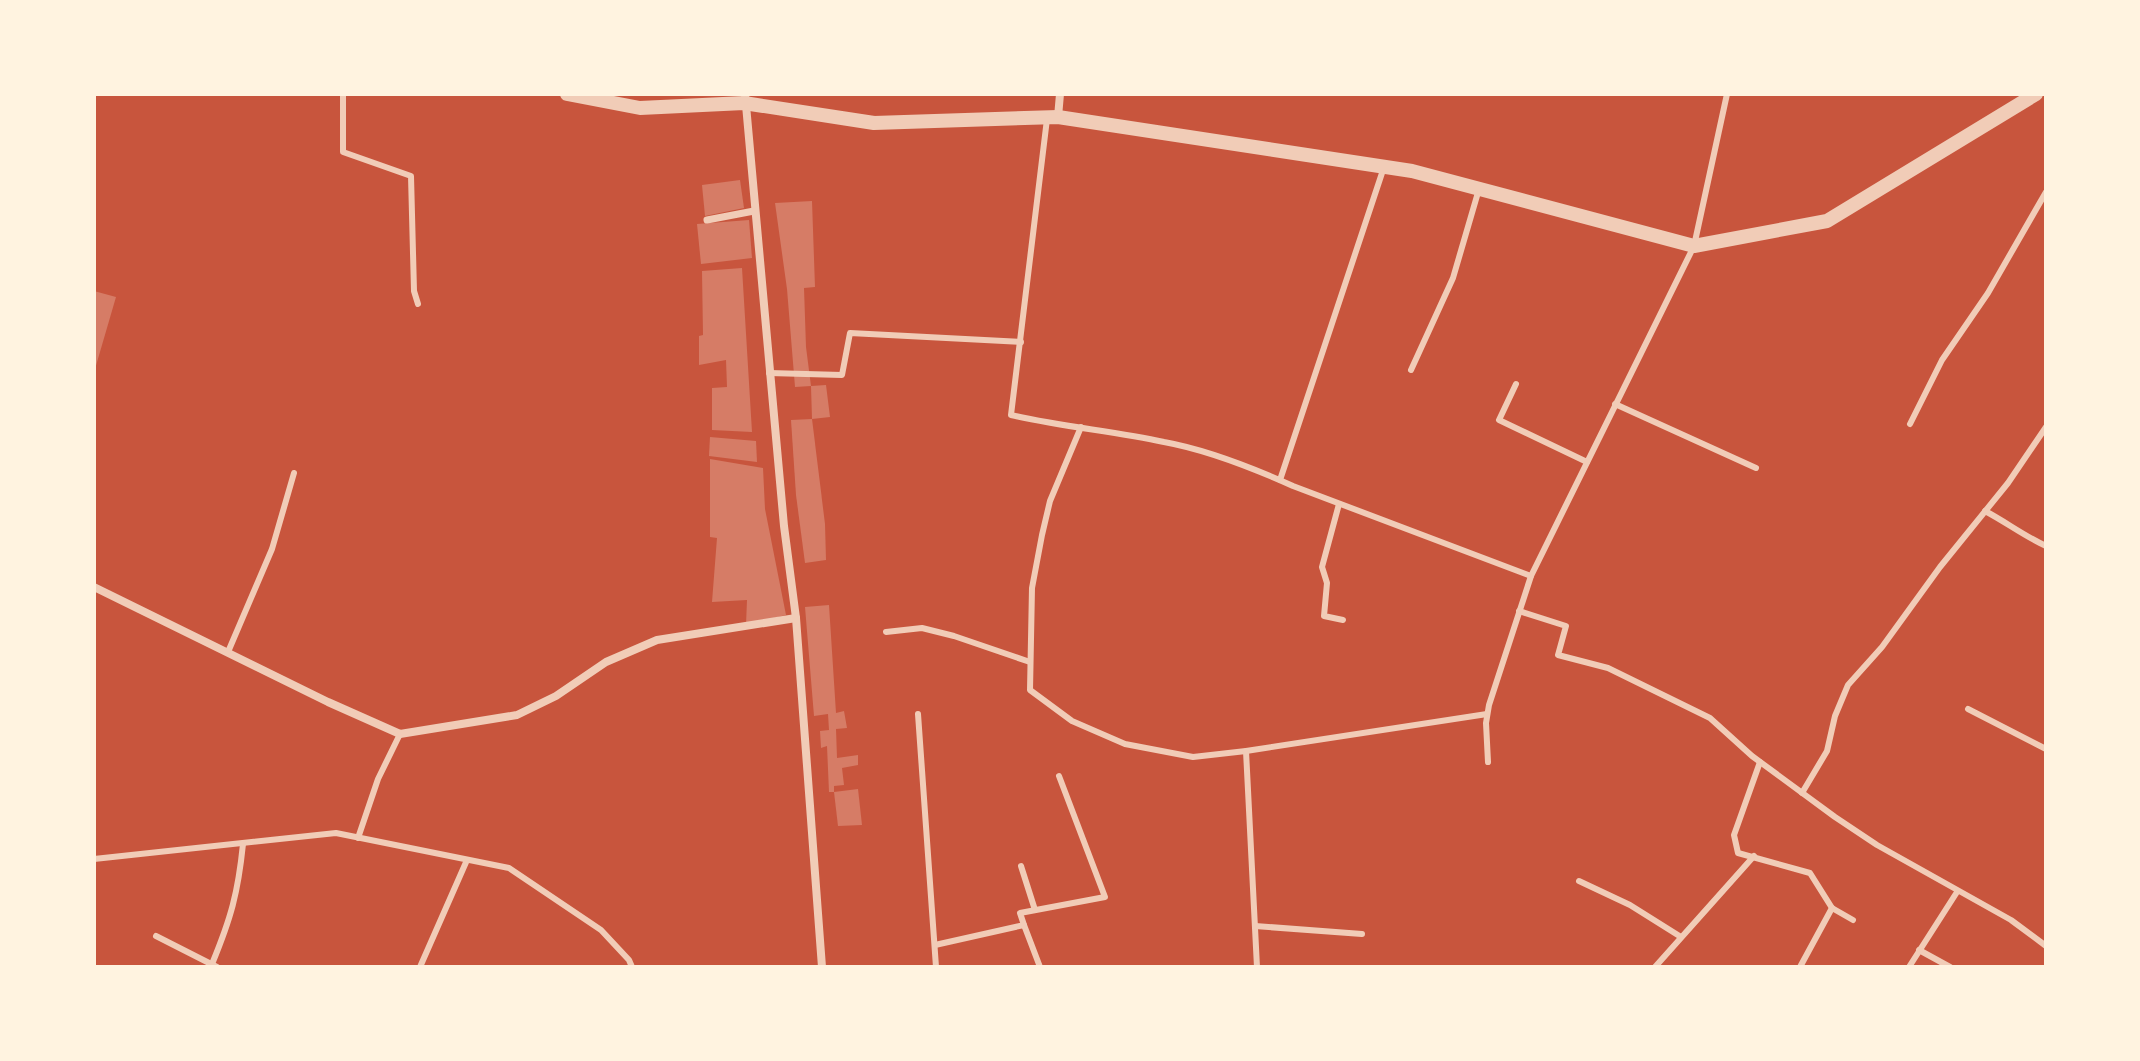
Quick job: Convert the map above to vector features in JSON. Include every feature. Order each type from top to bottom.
[{"type":"street","points":[[567,94],[599,97],[640,108],[744,98],[874,123],[1053,117],[1412,171],[1694,246],[1827,221],[2036,94]]},
{"type":"street","points":[[1053,117],[1060,94]]},
{"type":"street","points":[[744,98],[784,526],[796,618],[822,967]]},
{"type":"street","points":[[707,220],[754,211]]},
{"type":"street","points":[[94,587],[400,734],[517,715],[556,696],[606,662],[657,640],[796,618]]},
{"type":"lane","points":[[343,94],[343,152],[411,176],[414,291],[418,304]]},
{"type":"lane","points":[[1488,762],[1487,714],[1531,576],[1694,246],[1727,94]]},
{"type":"lane","points":[[1053,117],[1011,415],[1168,442],[1261,471],[1339,504],[1531,576]]},
{"type":"lane","points":[[1280,480],[1384,167]]},
{"type":"lane","points":[[1411,370],[1453,278],[1479,189]]},
{"type":"lane","points":[[1910,424],[1942,360],[1988,293],[2046,192]]},
{"type":"lane","points":[[769,373],[842,375],[850,333],[1021,342]]},
{"type":"lane","points":[[1516,384],[1499,420],[1587,462]]},
{"type":"lane","points":[[1615,404],[1756,468]]},
{"type":"lane","points":[[1081,427],[1050,501],[1032,588],[1030,690],[1072,721],[1125,744],[1193,757],[1487,714]]},
{"type":"lane","points":[[1802,793],[1827,751],[1835,716],[1848,685],[1882,647],[2046,427]]},
{"type":"lane","points":[[228,652],[272,549],[294,473]]},
{"type":"lane","points":[[1339,504],[1322,567],[1327,583],[1324,616],[1343,620]]},
{"type":"lane","points":[[1985,511],[2010,524],[2027,538],[2046,546]]},
{"type":"lane","points":[[1519,611],[1566,626],[1558,655],[1608,668],[1710,718],[1760,762],[1877,845],[2011,920],[2046,946]]},
{"type":"lane","points":[[886,632],[922,628],[1030,662]]},
{"type":"lane","points":[[1968,709],[2046,749]]},
{"type":"lane","points":[[918,714],[936,967]]},
{"type":"lane","points":[[358,838],[378,779],[400,734]]},
{"type":"lane","points":[[1246,751],[1257,967]]},
{"type":"lane","points":[[1760,762],[1734,835],[1738,853],[1810,873],[1832,908],[1853,920]]},
{"type":"lane","points":[[1040,967],[1020,913],[1105,897],[1059,776]]},
{"type":"lane","points":[[94,859],[336,833],[509,868],[601,930],[632,967]]},
{"type":"lane","points":[[156,936],[215,966],[238,892],[243,844]]},
{"type":"lane","points":[[1655,967],[1754,856]]},
{"type":"lane","points":[[420,967],[467,860]]},
{"type":"lane","points":[[1021,866],[1035,910]]},
{"type":"lane","points":[[1579,881],[1630,905],[1681,937]]},
{"type":"lane","points":[[1909,967],[1957,892]]},
{"type":"lane","points":[[1800,967],[1832,908]]},
{"type":"lane","points":[[935,945],[1024,925]]},
{"type":"lane","points":[[1255,926],[1362,934]]},
{"type":"lane","points":[[1919,950],[1950,967]]},
{"type":"building","points":[[740,180],[744,208],[705,216],[702,185]]},
{"type":"building","points":[[812,201],[815,287],[804,288],[811,386],[795,387],[787,289],[775,203]]},
{"type":"building","points":[[749,220],[752,258],[701,264],[697,224]]},
{"type":"building","points":[[742,268],[752,432],[712,430],[712,388],[727,387],[726,360],[699,365],[699,336],[703,335],[702,271]]},
{"type":"building","points":[[94,291],[116,297],[95,369],[94,369]]},
{"type":"building","points":[[826,385],[830,417],[812,419],[811,386]]},
{"type":"building","points":[[812,419],[825,524],[826,560],[805,563],[791,420]]},
{"type":"building","points":[[710,437],[756,441],[757,462],[709,456]]},
{"type":"building","points":[[710,459],[763,468],[765,509],[786,615],[746,625],[747,600],[712,602],[717,538],[710,537]]},
{"type":"building","points":[[829,605],[836,713],[844,711],[847,728],[836,729],[837,758],[858,755],[858,765],[842,768],[844,785],[834,786],[834,792],[829,792],[827,746],[821,748],[820,731],[829,730],[828,714],[814,716],[805,607]]},
{"type":"building","points":[[858,789],[862,825],[838,826],[834,792]]}]
